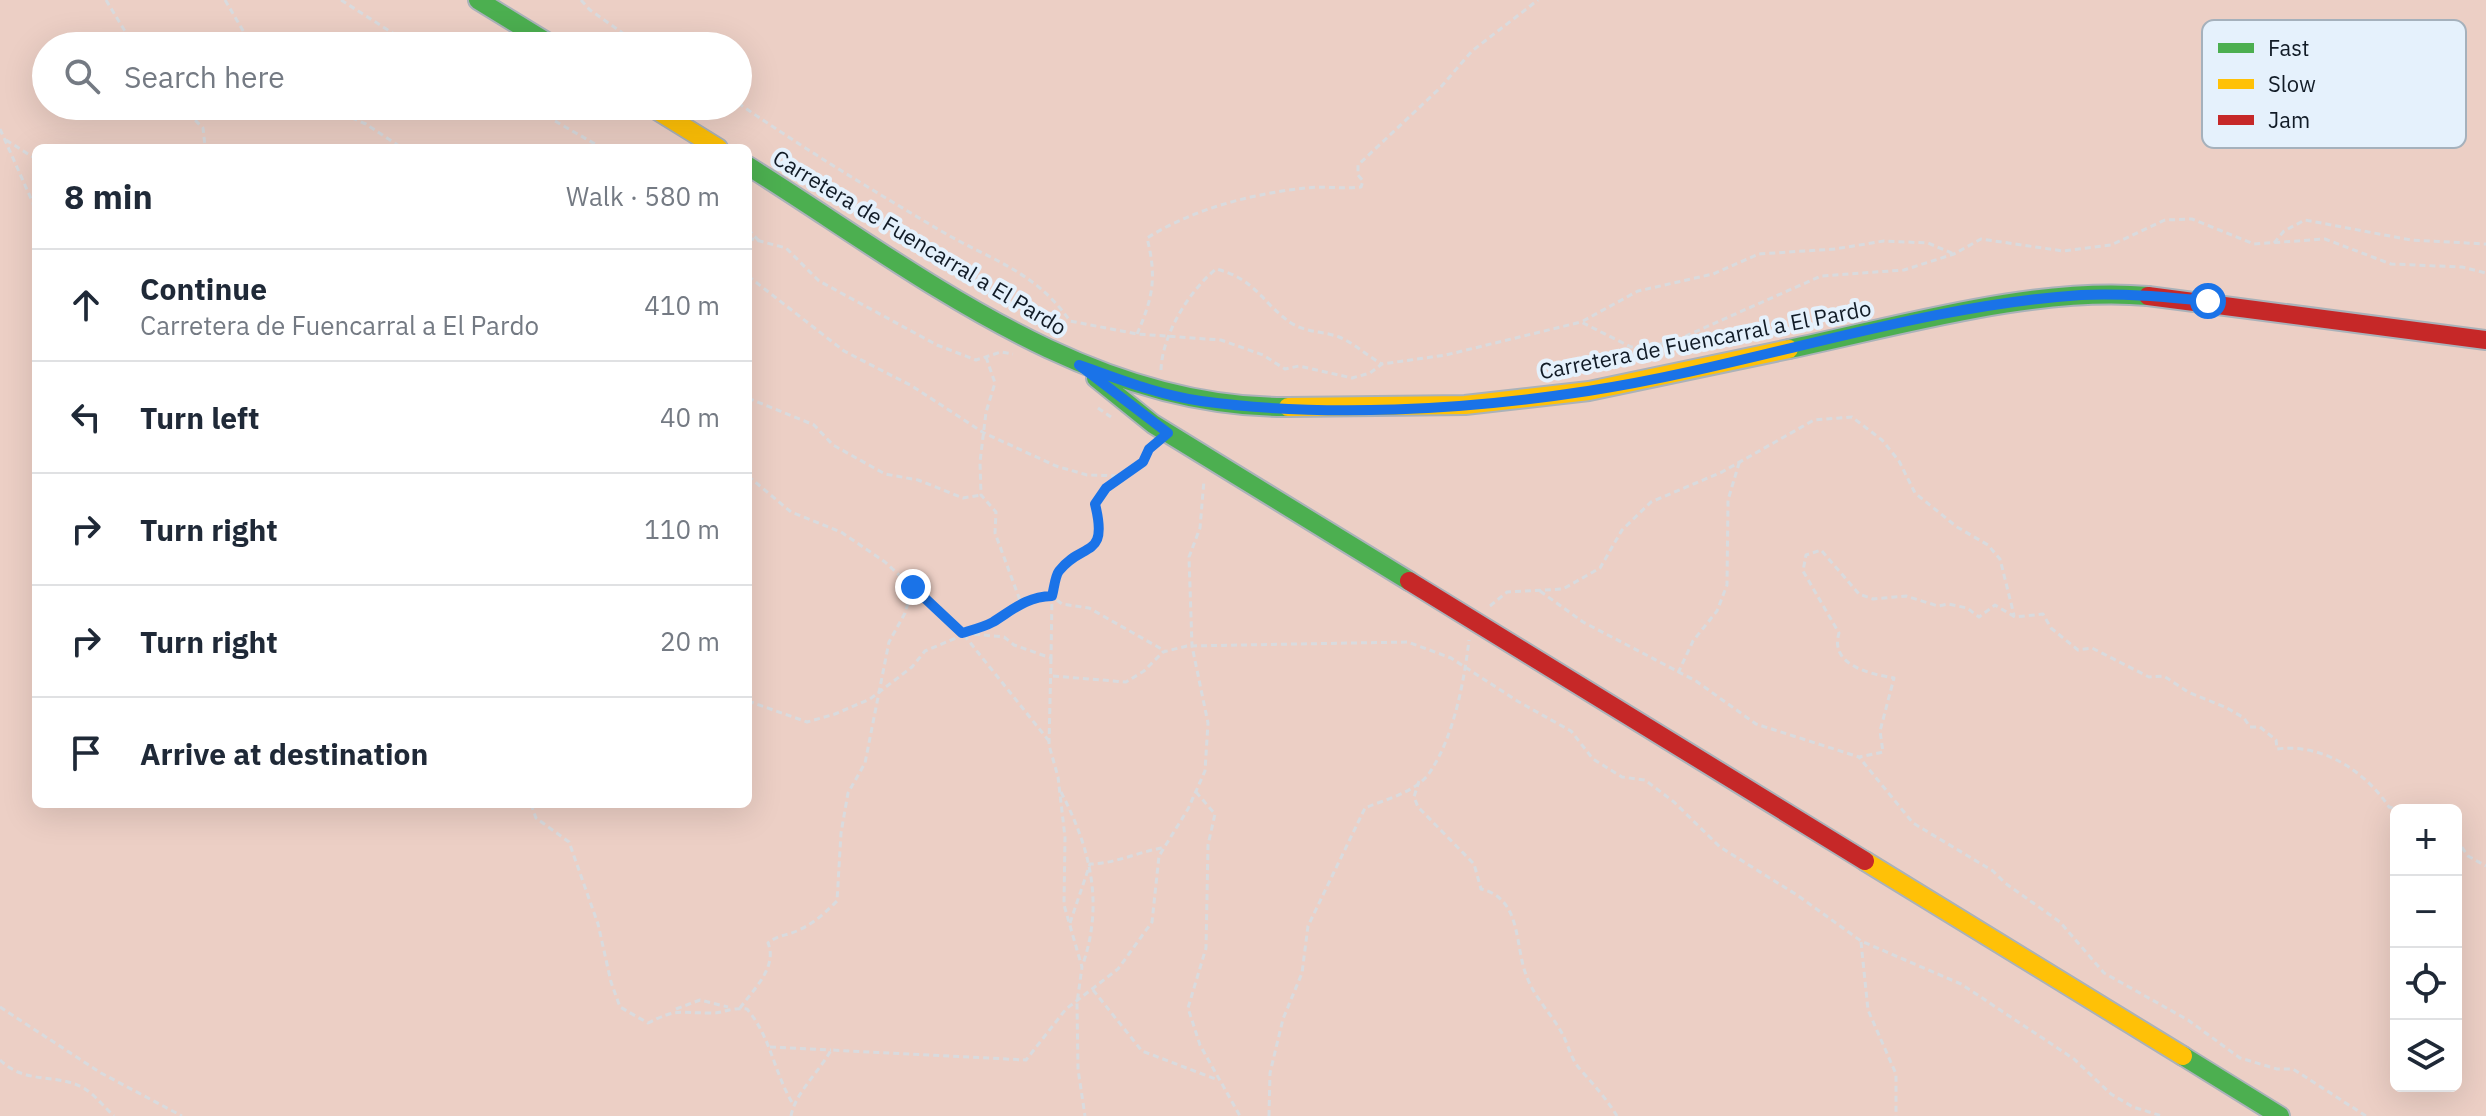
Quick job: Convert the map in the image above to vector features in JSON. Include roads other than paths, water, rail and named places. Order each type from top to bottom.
[{"type":"street","points":[[478,0],[530,32]]},
{"type":"street","points":[[673,120],[712,144]]},
{"type":"street","name":"Carretera de Fuencarral a El Pardo","points":[[752,169],[988,317],[1079,365],[1137,386],[1199,401],[1281,408],[1465,405],[1589,391],[1951,315],[2036,300],[2125,294],[2294,310],[2486,340]]},
{"type":"street","points":[[1079,365],[1168,433],[1206,457],[2280,1116]]}]
